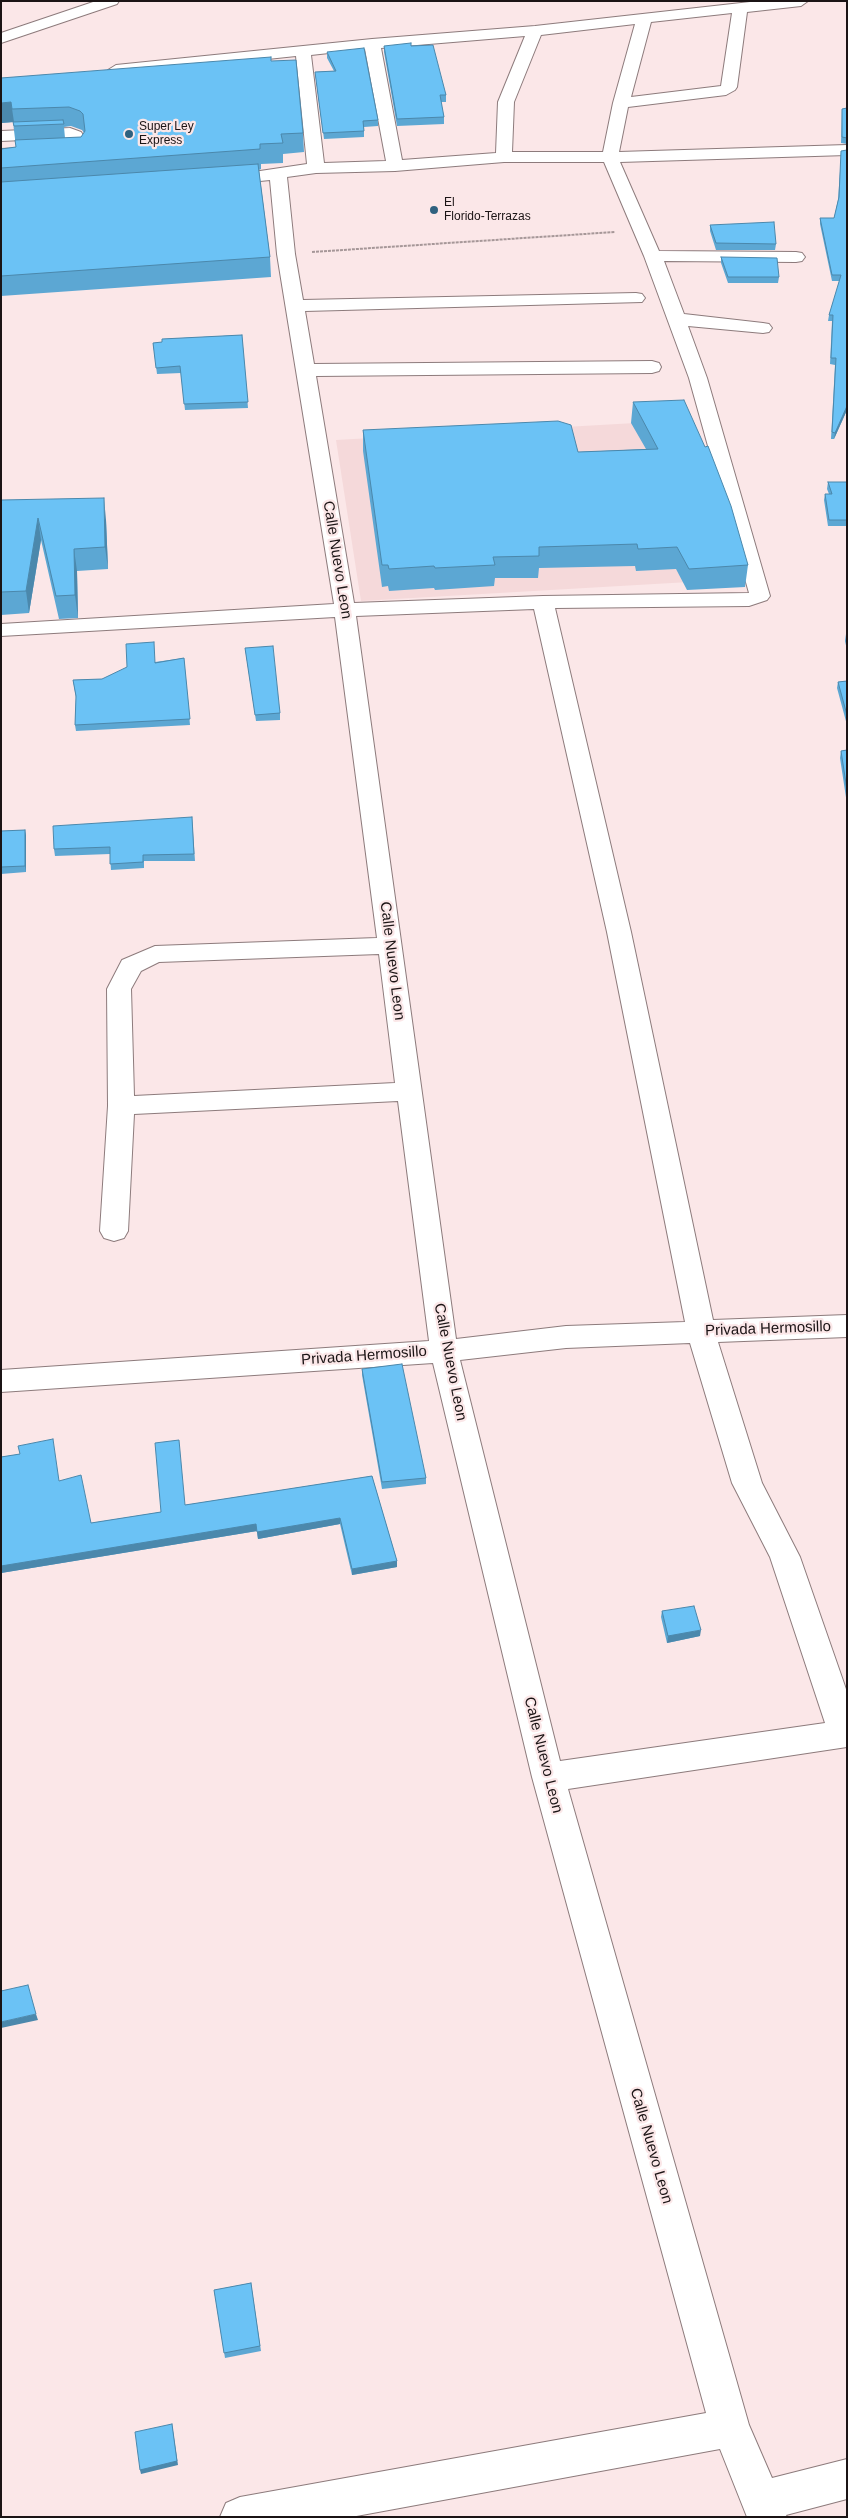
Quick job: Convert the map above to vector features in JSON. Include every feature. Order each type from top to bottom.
[{"type":"street","points":[[1,38],[112,1]]},
{"type":"street","points":[[99,72],[372,44],[644,20],[801,1]]},
{"type":"street","points":[[621,103],[726,90],[729,87],[740,8]]},
{"type":"street","points":[[1,630],[345,610],[542,602],[749,600],[760,596],[698,378],[653,256],[610,157],[621,103],[644,20]]},
{"type":"street","points":[[504,157],[506,102],[535,31]]},
{"type":"street","points":[[372,44],[395,166]]},
{"type":"street","points":[[303,51],[316,168]]},
{"type":"street","points":[[1,136],[70,133],[75,136],[80,165],[58,168]]},
{"type":"street","points":[[726,170],[778,167],[829,150]]},
{"type":"street","points":[[248,177],[278,175],[316,168],[395,166],[504,157],[610,157],[847,150]]},
{"type":"street","points":[[1,154],[77,151]]},
{"type":"street","name":"Calle Nuevo Leon","points":[[278,175],[286,254],[345,610],[444,1351],[548,1777],[730,2428],[765,2509]]},
{"type":"street","points":[[617,176],[637,175]]},
{"type":"street","points":[[653,256],[796,257]]},
{"type":"street","points":[[295,306],[636,298]]},
{"type":"street","points":[[677,319],[763,328]]},
{"type":"street","points":[[305,370],[652,367]]},
{"type":"street","points":[[542,602],[619,932],[701,1331],[747,1483],[784,1557],[846,1736],[548,1777]]},
{"type":"street","points":[[114,1231],[121,1106],[119,989],[131,966],[155,954],[391,946]]},
{"type":"street","points":[[121,1106],[408,1091]]},
{"type":"street","name":"Privada Hermosillo","points":[[1,1381],[444,1351],[566,1337],[847,1326]]},
{"type":"street","points":[[240,2517],[730,2428]]},
{"type":"street","points":[[765,2509],[847,2479]]},
{"type":"path","points":[[286,254],[641,231]]},
{"type":"shaded area","points":[[688,420],[741,579],[361,601],[336,440]]},
{"type":"building","points":[[411,43],[411,46],[433,45],[446,95],[440,95],[444,117],[397,119],[384,46]]},
{"type":"building","points":[[364,48],[378,120],[363,121],[364,131],[323,133],[315,72],[336,71],[327,52]]},
{"type":"building","name":"Super Ley Express","points":[[271,57],[271,61],[296,60],[303,133],[281,134],[283,143],[260,144],[260,149],[1,168],[1,149],[16,147],[15,140],[81,137],[85,131],[83,114],[69,107],[12,109],[11,102],[1,103],[1,78]]},
{"type":"building","points":[[847,108],[847,138],[842,137],[842,109]]},
{"type":"building","points":[[63,120],[64,124],[14,126],[13,122]]},
{"type":"building","points":[[847,150],[847,406],[835,433],[832,432],[836,358],[831,358],[833,315],[829,315],[841,275],[832,275],[820,218],[834,218],[839,197],[841,151]]},
{"type":"building","points":[[258,164],[270,257],[1,276],[1,182]]},
{"type":"building","points":[[774,222],[776,244],[716,243],[710,225]]},
{"type":"building","points":[[721,257],[777,258],[779,277],[728,277]]},
{"type":"building","points":[[242,335],[248,402],[184,404],[180,366],[156,368],[153,343],[162,342],[162,339]]},
{"type":"building","points":[[684,400],[705,447],[708,446],[731,506],[748,565],[689,569],[677,547],[638,549],[637,544],[539,547],[539,556],[493,557],[495,565],[389,569],[388,565],[382,565],[363,430],[558,421],[571,425],[578,452],[658,449],[633,402]]},
{"type":"building","points":[[828,482],[847,482],[847,520],[829,520],[825,494],[832,494]]},
{"type":"building","points":[[104,498],[105,547],[74,549],[75,595],[56,596],[38,518],[26,591],[1,592],[1,500]]},
{"type":"building","points":[[154,642],[155,663],[184,658],[190,719],[75,725],[76,696],[73,680],[102,679],[127,667],[126,644]]},
{"type":"building","points":[[273,646],[280,713],[255,715],[245,648]]},
{"type":"building","points":[[847,681],[847,715],[838,682]]},
{"type":"building","points":[[847,750],[847,790],[841,751]]},
{"type":"building","points":[[192,817],[194,854],[143,855],[143,862],[110,864],[110,847],[54,849],[53,826]]},
{"type":"building","points":[[25,830],[25,866],[1,867],[1,831]]},
{"type":"building","points":[[402,1364],[426,1478],[382,1482],[362,1369]]},
{"type":"building","points":[[53,1439],[59,1481],[81,1475],[91,1523],[161,1512],[155,1443],[179,1440],[185,1505],[372,1476],[397,1561],[352,1569],[340,1518],[257,1532],[256,1524],[1,1566],[1,1457],[20,1454],[18,1446]]},
{"type":"building","points":[[694,1606],[701,1630],[668,1636],[662,1611]]},
{"type":"building","points":[[28,1985],[36,2014],[1,2022],[1,1991]]},
{"type":"building","points":[[251,2283],[260,2346],[224,2353],[214,2290]]},
{"type":"building","points":[[172,2424],[177,2461],[140,2470],[135,2432]]},
{"type":"place","name":"Super Ley Express","points":[[129,134]]},
{"type":"place","name":"El Florido-Terrazas","points":[[434,210]]}]
